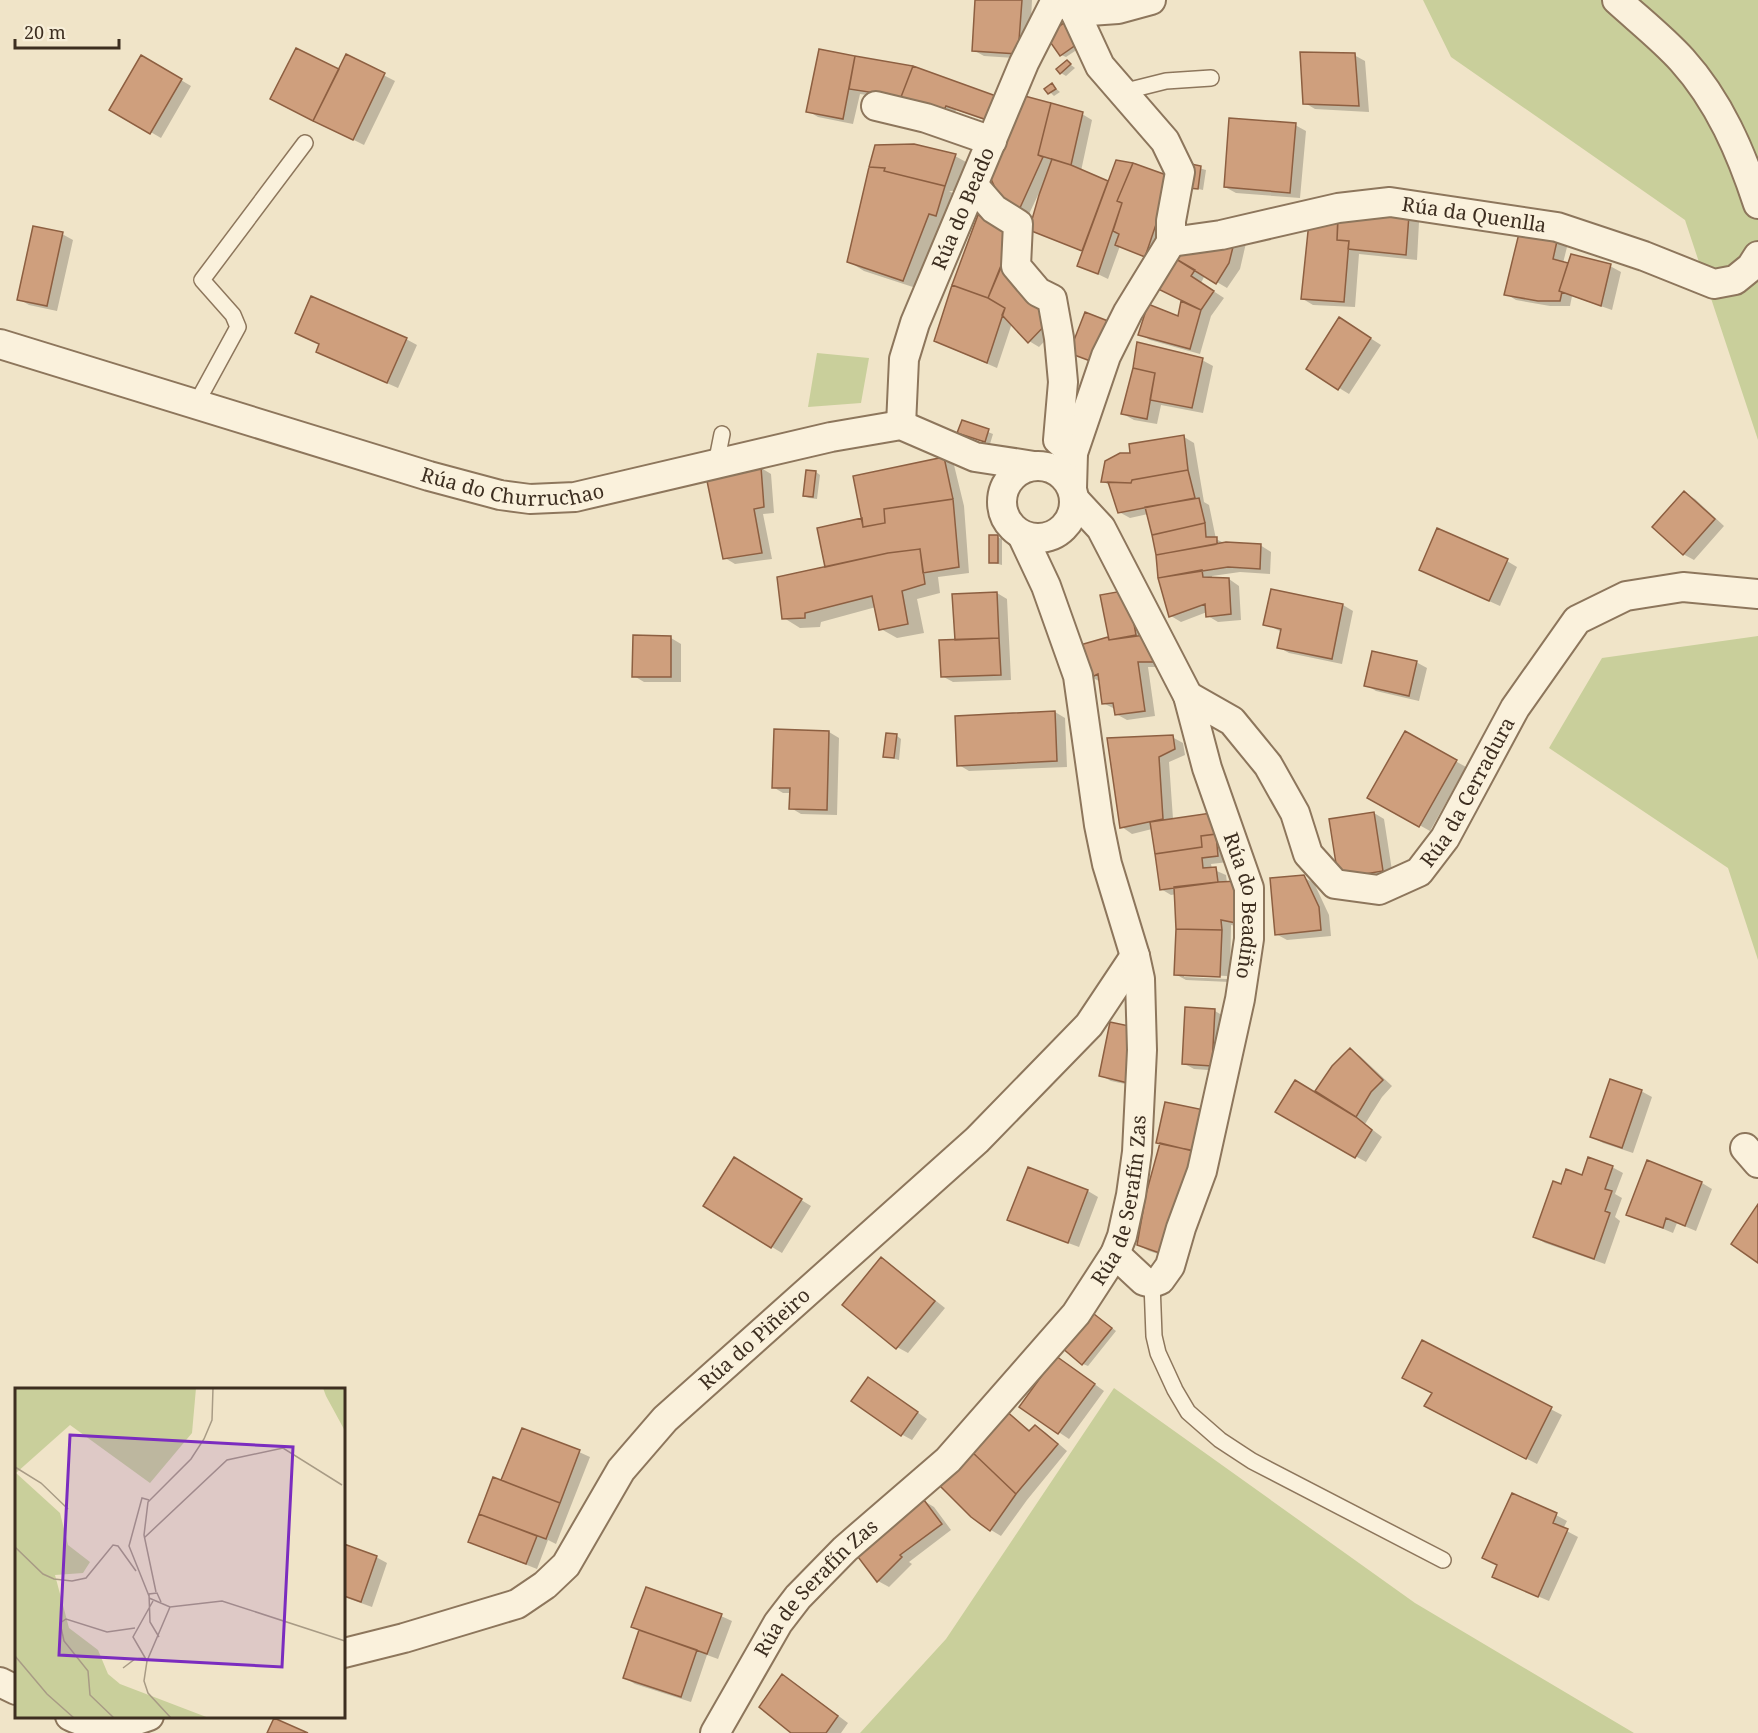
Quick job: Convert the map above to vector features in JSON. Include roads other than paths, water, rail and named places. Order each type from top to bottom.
[{"type":"street","points":[[1065,4],[1118,9],[1151,0]]},
{"type":"street","points":[[1617,0],[1683,61],[1719,110],[1748,173],[1758,204]]},
{"type":"street","points":[[1060,530],[1070,519],[1073,494],[1073,453],[1106,356],[1128,312],[1171,242],[1171,221],[1180,172],[1165,141],[1100,66],[1065,4]]},
{"type":"street","name":"Rúa do Beado","points":[[901,425],[904,360],[912,332],[1024,63],[1065,4]]},
{"type":"street","points":[[876,106],[926,118],[992,141]]},
{"type":"street","points":[[974,186],[994,209],[1018,224],[1016,266],[1038,292],[1052,299],[1059,338],[1063,382],[1058,440],[1073,453]]},
{"type":"street","name":"Rúa da Quenlla","points":[[1171,242],[1221,235],[1338,208],[1390,202],[1557,227],[1644,256],[1714,284],[1735,280],[1751,267],[1758,256]]},
{"type":"street","name":"Rúa do Churruchao","points":[[0,344],[429,476],[500,495],[531,499],[574,497],[831,437],[901,425]]},
{"type":"street","points":[[901,425],[975,457],[1038,466],[1060,473],[1073,494]]},
{"type":"street","points":[[1002,504],[1002,494],[1006,483],[1014,475],[1023,469],[1073,453]]},
{"type":"street","points":[[975,457],[1002,504],[1008,523],[1022,535],[1046,586]]},
{"type":"street","name":"Rúa do Beadiño","points":[[1073,494],[1101,528],[1188,696],[1207,768],[1250,888],[1249,939],[1240,999],[1202,1171],[1170,1266],[1160,1280],[1152,1283]]},
{"type":"street","points":[[1022,535],[1034,538],[1046,537],[1060,530],[1091,526],[1101,528]]},
{"type":"street","name":"Rúa de Serafín Zas","points":[[715,1733],[778,1623],[798,1597],[845,1549],[948,1460],[1076,1314],[1115,1254],[1122,1236],[1137,1152],[1142,1050],[1140,979],[1107,864],[1099,825],[1078,676],[1046,586],[1052,548],[1060,530]]},
{"type":"street","name":"Rúa da Cerradura","points":[[1188,696],[1232,721],[1268,765],[1295,813],[1308,854],[1335,884],[1379,890],[1419,872],[1445,838],[1515,708],[1577,620],[1626,596],[1683,587],[1758,594]]},
{"type":"street","name":"Rúa do Piñeiro","points":[[345,1653],[404,1638],[517,1604],[544,1585],[566,1565],[621,1470],[665,1419],[977,1140],[1089,1025],[1135,956]]},
{"type":"street","points":[[1115,1254],[1144,1281],[1152,1283]]},
{"type":"street","points":[[0,1682],[15,1690]]},
{"type":"street","points":[[73,1718],[78,1721],[114,1725],[141,1718]]},
{"type":"lane","points":[[1122,92],[1166,81],[1211,78]]},
{"type":"lane","points":[[196,404],[238,327],[233,315],[202,280],[305,143]]},
{"type":"lane","points":[[716,464],[722,434]]},
{"type":"lane","points":[[1152,1283],[1154,1336],[1158,1353],[1188,1412],[1220,1440],[1252,1461],[1443,1560]]}]
